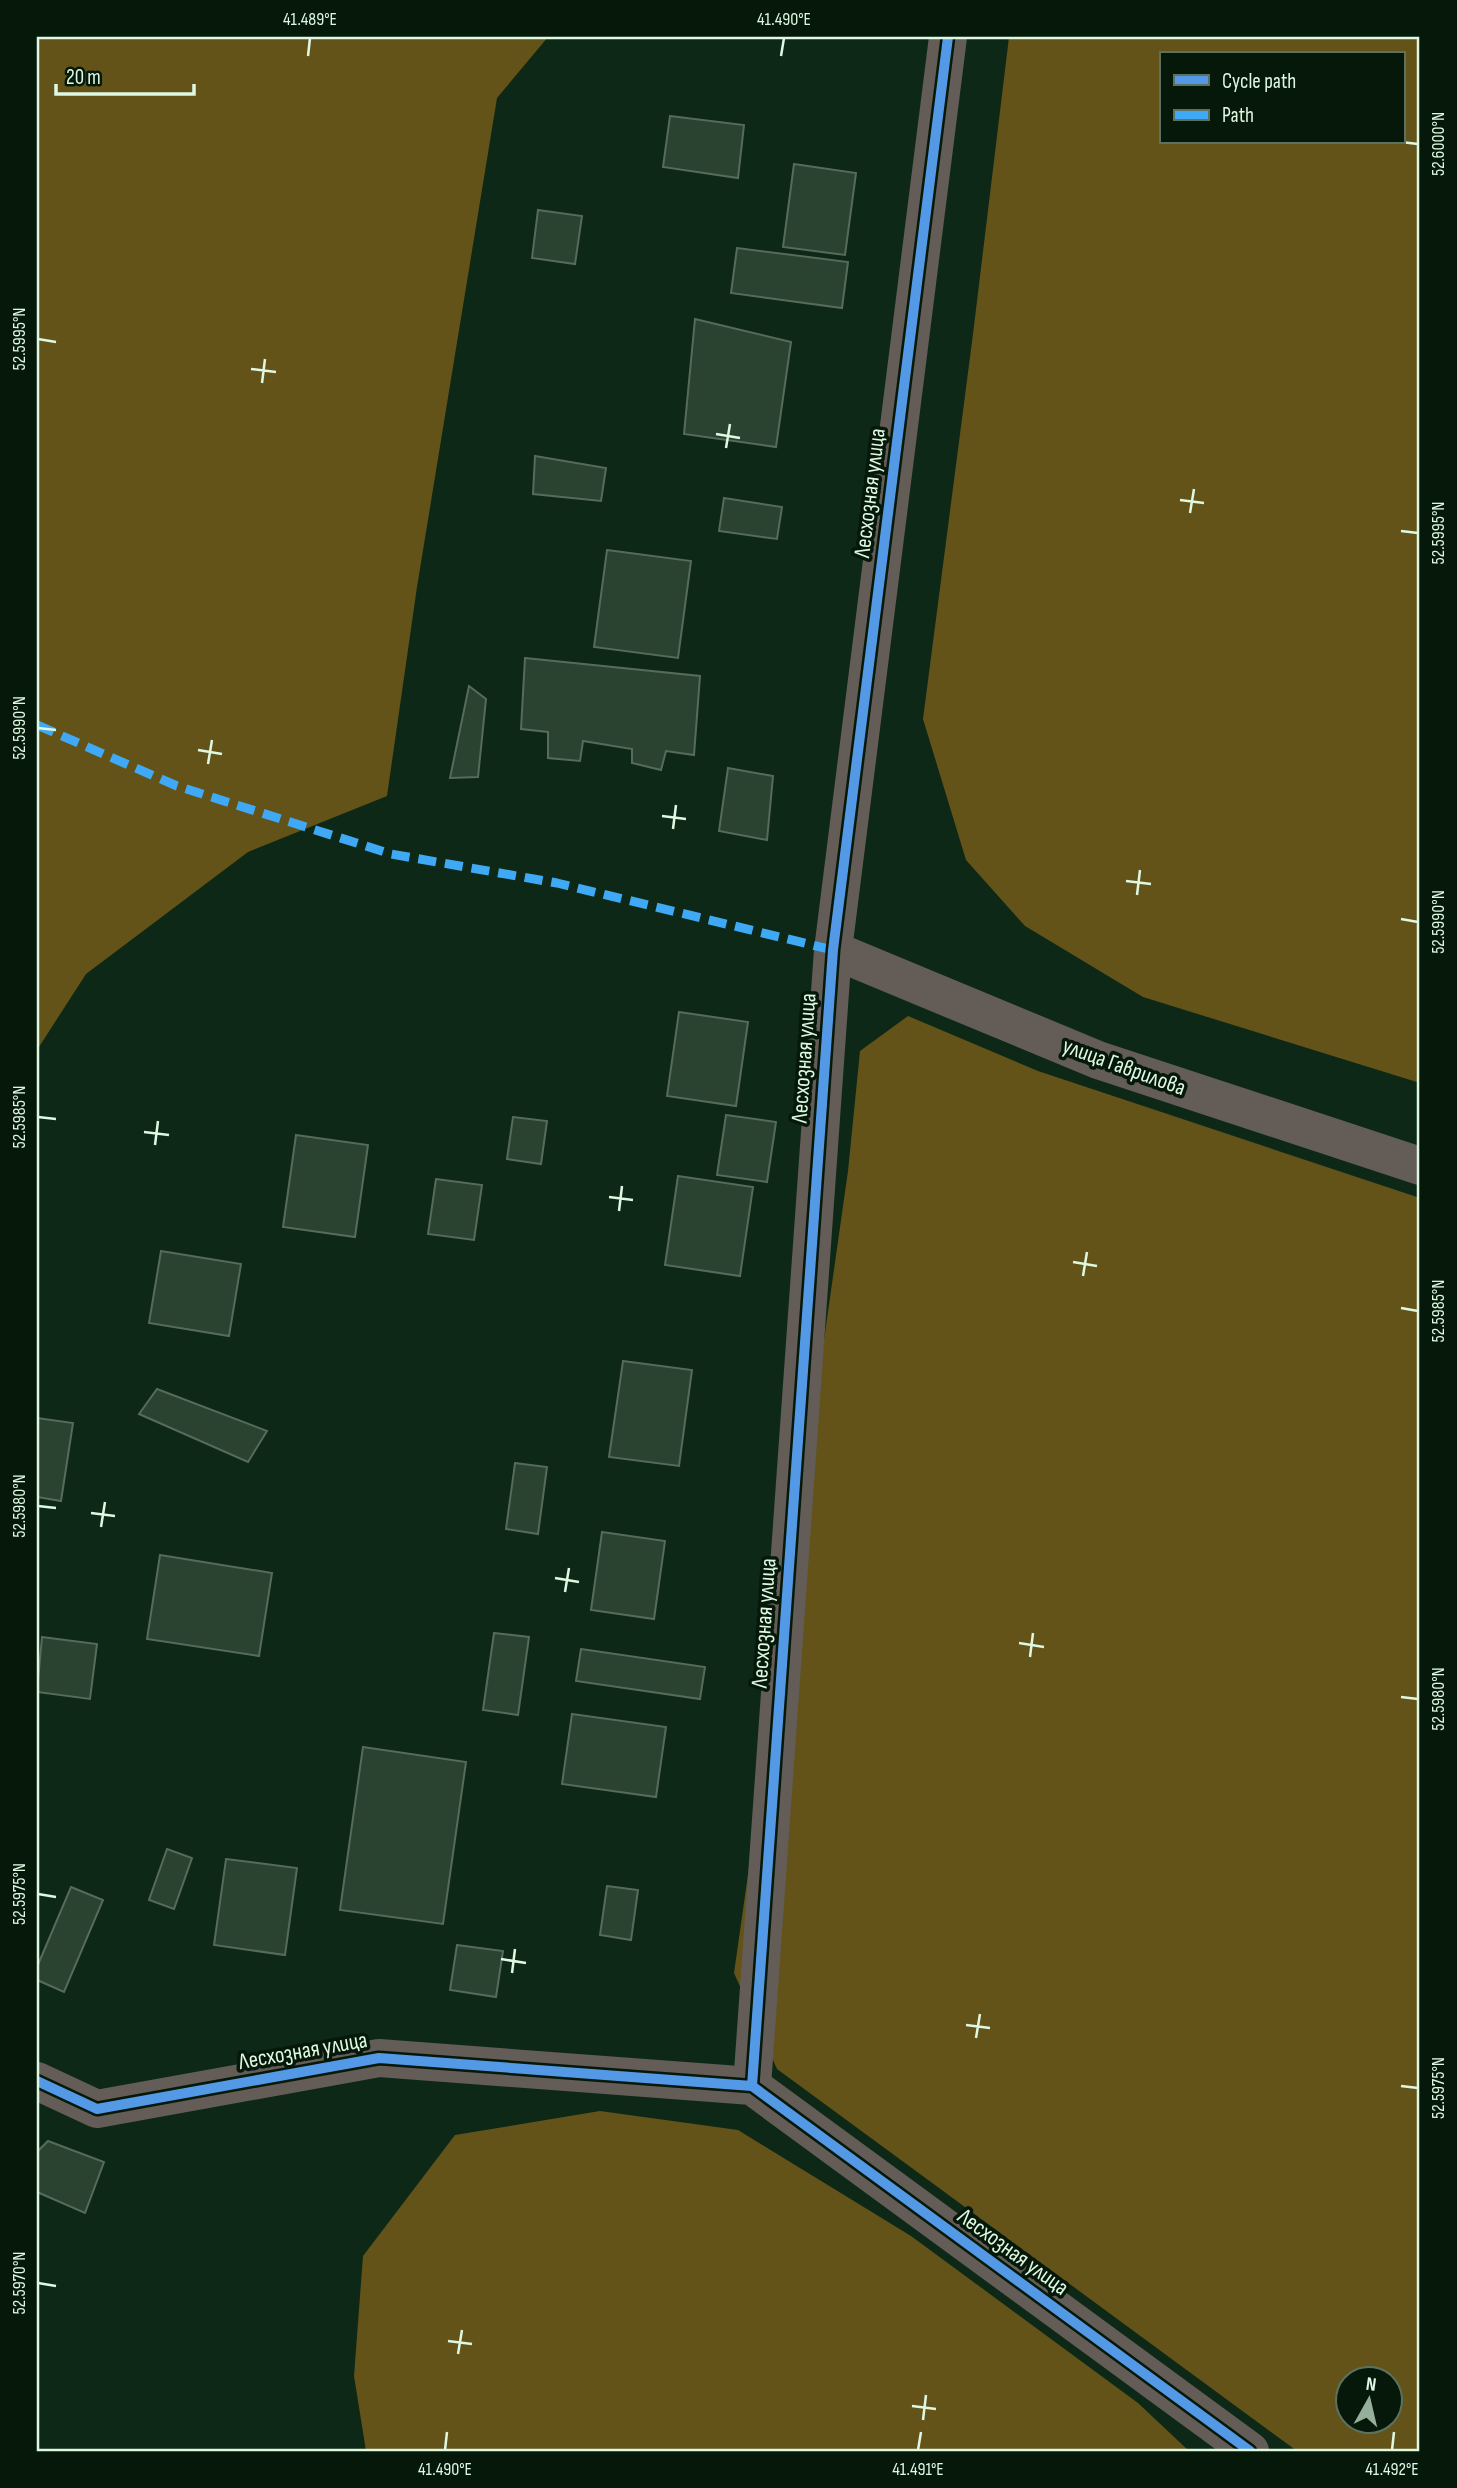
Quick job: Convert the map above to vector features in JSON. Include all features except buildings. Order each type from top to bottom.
[{"type":"street","name":"Лесхозная улица","points":[[752,2086],[833,950],[948,37]]},
{"type":"street","name":"улица Гаврилова","points":[[833,950],[1098,1060],[1420,1166]]},
{"type":"street","name":"Лесхозная улица","points":[[45,2096],[97,2109],[379,2058],[752,2086],[1250,2451]]},
{"type":"shaded area","points":[[37,37],[548,37],[497,98],[417,587],[387,796],[248,852],[86,974],[37,1050]]},
{"type":"shaded area","points":[[1009,37],[1420,37],[1420,1083],[1143,997],[1025,926],[966,860],[923,719]]},
{"type":"shaded area","points":[[908,1016],[1038,1071],[1420,1198],[1420,2451],[1297,2451],[777,2069],[734,1973],[848,1171],[860,1051]]},
{"type":"shaded area","points":[[600,2111],[738,2130],[911,2236],[1138,2403],[1189,2451],[366,2451],[354,2376],[363,2256],[455,2135]]},
{"type":"marked path","points":[[37,725],[177,786],[391,854],[557,883],[833,950]]},
{"type":"cycle path","points":[[752,2086],[833,950],[948,37]]},
{"type":"cycle path","points":[[37,2081],[97,2109],[379,2058],[752,2086],[1250,2451]]}]
